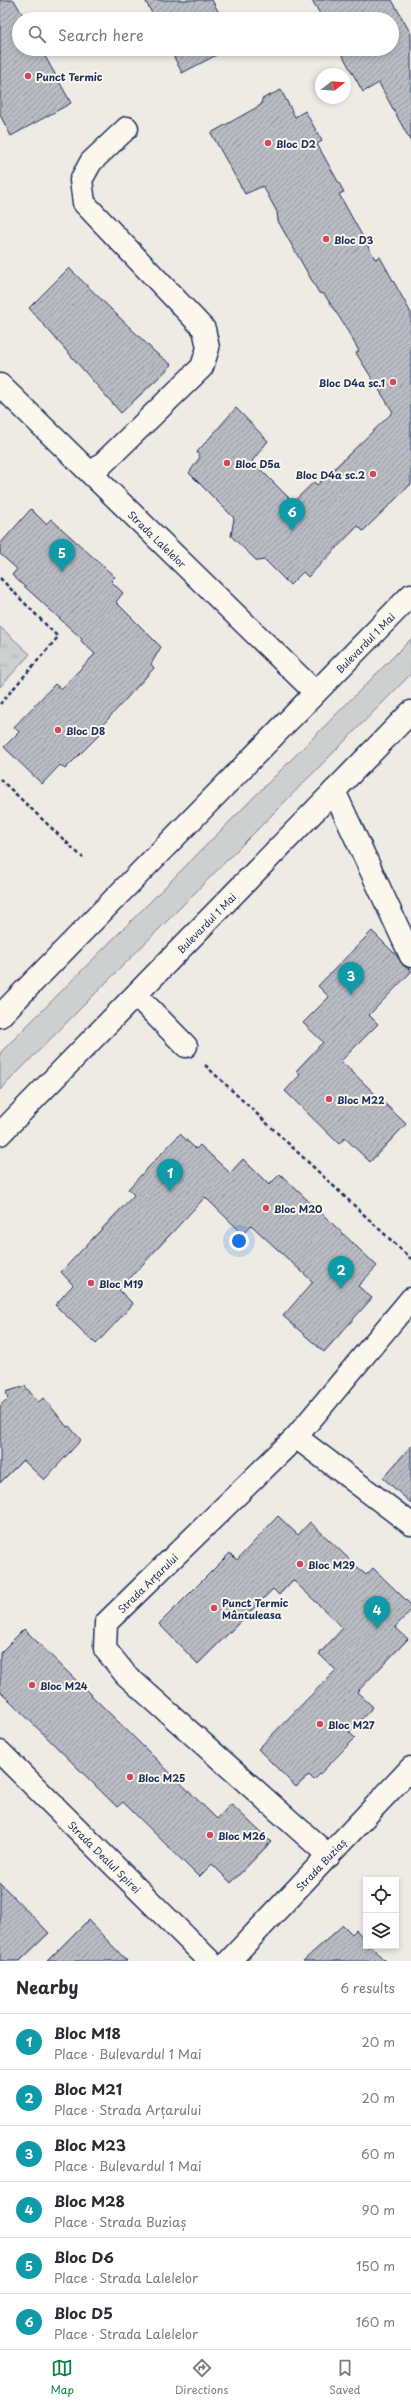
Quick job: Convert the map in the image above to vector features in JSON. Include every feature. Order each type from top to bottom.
[{"type":"street","points":[[92,474],[202,367],[208,348],[204,329],[84,203],[81,180],[84,174],[91,162],[127,128]]},
{"type":"street","name":"Strada Lalelelor","points":[[1,389],[92,474],[315,692]]},
{"type":"street","name":"Bulevardul 1 Mai","points":[[0,1016],[315,692],[411,596]]},
{"type":"street","name":"Bulevardul 1 Mai","points":[[0,1134],[411,712]]},
{"type":"street","points":[[334,791],[411,956]]},
{"type":"street","points":[[136,995],[186,1046]]},
{"type":"street","name":"Strada Arțarului","points":[[328,1856],[126,1675],[105,1649],[106,1623],[296,1437],[411,1299]]},
{"type":"street","points":[[296,1437],[411,1524]]},
{"type":"street","name":"Strada Dealul Spirei","points":[[0,1752],[210,1961]]},
{"type":"street","name":"Strada Buziaș","points":[[230,1961],[411,1768]]},
{"type":"path","points":[[0,578],[58,637],[0,704]]},
{"type":"path","points":[[0,779],[82,858]]},
{"type":"path","points":[[186,1046],[411,1259]]},
{"type":"green space","points":[[0,627],[30,654],[0,687]]},
{"type":"green space","points":[[411,639],[411,674],[0,1090],[0,1053]]},
{"type":"building","name":"Punct Termic","points":[[0,0],[14,0],[21,12],[12,12],[12,56],[45,56],[71,103],[11,136],[0,115]]},
{"type":"building","points":[[145,0],[212,0],[218,12],[151,12]]},
{"type":"building","points":[[312,0],[392,0],[399,12],[319,12]]},
{"type":"building","points":[[399,13],[411,34],[411,142],[379,83],[363,92],[351,68],[343,56],[399,56]]},
{"type":"building","points":[[174,56],[215,56],[182,73]]},
{"type":"building","points":[[281,90],[295,117],[305,111],[322,141],[317,144],[344,192],[339,194],[375,259],[380,257],[411,313],[411,484],[363,531],[358,526],[308,577],[303,572],[290,585],[265,560],[257,561],[231,536],[234,518],[189,473],[200,457],[197,452],[236,408],[268,441],[252,461],[293,502],[314,482],[317,485],[393,412],[356,353],[359,351],[343,323],[324,294],[319,293],[278,221],[277,212],[263,186],[245,194],[211,133],[261,105],[262,99]]},
{"type":"building","points":[[69,268],[156,353],[172,365],[121,413],[29,308]]},
{"type":"building","points":[[31,509],[46,524],[51,519],[115,577],[111,581],[123,593],[116,602],[161,647],[151,664],[154,668],[98,730],[101,733],[65,769],[60,765],[42,784],[4,747],[19,732],[14,727],[55,684],[61,689],[95,654],[81,641],[82,639],[12,575],[17,569],[0,554],[0,544]]},
{"type":"building","points":[[372,931],[397,956],[404,966],[411,970],[411,972],[369,1015],[378,1024],[341,1061],[406,1124],[370,1162],[345,1138],[339,1144],[285,1091],[300,1075],[296,1071],[323,1042],[303,1023],[329,997],[318,986]]},
{"type":"building","points":[[180,1134],[196,1149],[200,1145],[230,1173],[243,1159],[269,1185],[280,1174],[377,1266],[358,1286],[372,1298],[324,1352],[283,1316],[313,1282],[251,1225],[243,1234],[205,1197],[119,1290],[133,1304],[96,1344],[55,1305],[73,1285],[61,1272],[134,1195],[128,1189]]},
{"type":"building","points":[[25,1386],[38,1402],[44,1398],[67,1427],[69,1426],[81,1440],[44,1480],[23,1460],[0,1483],[0,1406],[8,1398],[6,1392]]},
{"type":"building","points":[[411,1446],[411,1503],[383,1478]]},
{"type":"building","points":[[278,1516],[298,1535],[310,1522],[366,1575],[373,1568],[411,1605],[411,1610],[395,1627],[408,1639],[357,1692],[373,1707],[349,1732],[355,1738],[314,1780],[309,1775],[296,1787],[258,1749],[336,1670],[319,1654],[343,1628],[293,1580],[279,1595],[273,1589],[198,1664],[159,1624],[230,1553],[237,1560]]},
{"type":"building","points":[[24,1629],[217,1819],[231,1804],[271,1842],[231,1883],[212,1864],[199,1877],[123,1802],[117,1807],[0,1691],[0,1653]]},
{"type":"building","points":[[0,1883],[49,1933],[20,1961],[0,1961]]},
{"type":"building","points":[[88,1920],[127,1961],[47,1961]]},
{"type":"building","points":[[343,1925],[352,1934],[356,1930],[363,1938],[363,1949],[374,1949],[385,1961],[303,1961]]},
{"type":"place","name":"Punct Termic","points":[[28,76]]},
{"type":"place","name":"Bloc D2","points":[[268,143]]},
{"type":"place","name":"Bloc D3","points":[[326,239]]},
{"type":"place","name":"Bloc D4a sc.1","points":[[393,382]]},
{"type":"place","name":"Bloc D5a","points":[[227,463]]},
{"type":"place","name":"Bloc D4a sc.2","points":[[373,474]]},
{"type":"place","name":"Bloc D5","points":[[292,531]]},
{"type":"place","name":"Bloc D6","points":[[62,572]]},
{"type":"place","name":"Bloc D8","points":[[58,730]]},
{"type":"place","name":"Bloc M23","points":[[351,995]]},
{"type":"place","name":"Bloc M22","points":[[329,1099]]},
{"type":"place","name":"Bloc M18","points":[[170,1192]]},
{"type":"place","name":"Bloc M20","points":[[266,1208]]},
{"type":"place","name":"Bloc M19","points":[[91,1283]]},
{"type":"place","name":"Bloc M21","points":[[341,1289]]},
{"type":"place","name":"Bloc M29","points":[[300,1564]]},
{"type":"place","name":"Punct Termic Mântuleasa","points":[[214,1608]]},
{"type":"place","name":"Bloc M28","points":[[377,1629]]},
{"type":"place","name":"Bloc M24","points":[[32,1685]]},
{"type":"place","name":"Bloc M27","points":[[320,1724]]},
{"type":"place","name":"Bloc M25","points":[[130,1777]]},
{"type":"place","name":"Bloc M26","points":[[210,1835]]}]
